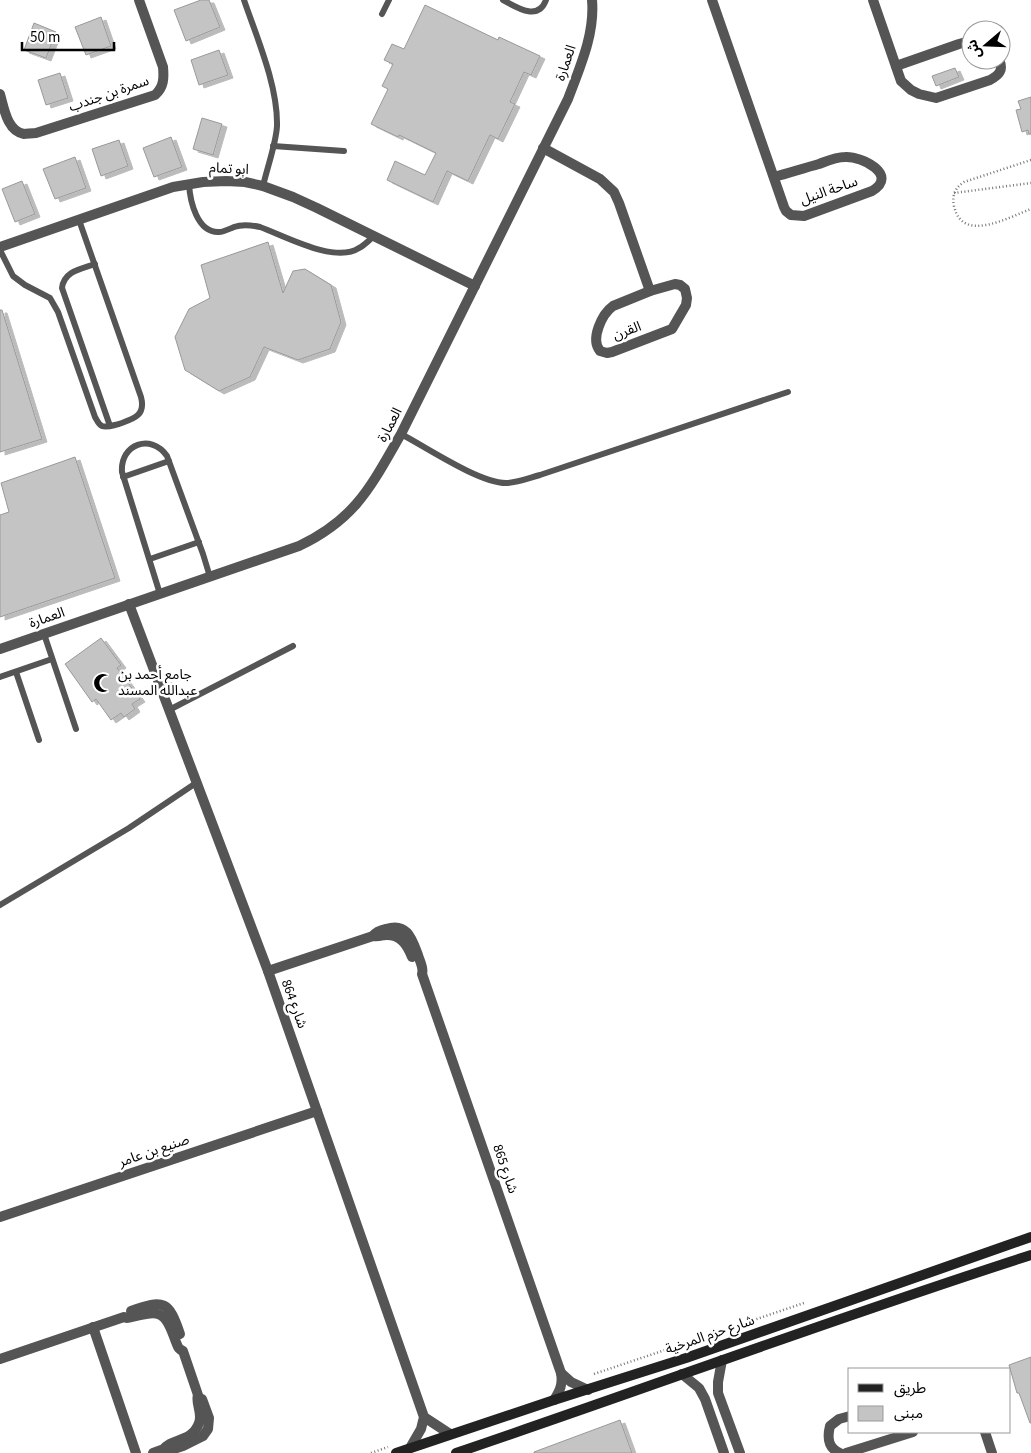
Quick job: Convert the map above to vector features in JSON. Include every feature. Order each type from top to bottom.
[{"type":"street","name":"سمرة بن جندب","points":[[0,94],[9,123],[14,130],[24,134],[36,133],[155,95],[161,89],[164,78],[163,67],[139,0]]},
{"type":"street","name":"العمارة","points":[[0,649],[298,546],[342,520],[365,495],[401,434],[568,99],[582,64],[590,36],[592,0]]},
{"type":"street","name":"ساحة النيل","points":[[712,0],[786,212],[791,215],[804,216],[872,191],[878,188],[882,180],[876,167],[849,157],[836,158],[774,177]]},
{"type":"street","points":[[873,0],[901,81],[911,90],[936,98],[990,80],[997,76],[1001,70]]},
{"type":"street","points":[[896,66],[961,43]]},
{"type":"street","points":[[543,148],[600,179],[614,192],[650,291]]},
{"type":"street","name":"ابو تمام","points":[[0,249],[173,187],[203,182],[245,182],[263,186],[305,203],[475,286]]},
{"type":"street","name":"القرن","points":[[675,284],[680,285],[685,290],[686,305],[672,329],[607,353],[600,351],[596,344],[596,334],[609,309],[650,291],[675,284]]},
{"type":"street","name":"شارع 864","points":[[129,604],[268,971],[424,1417]]},
{"type":"street","name":"شارع 865","points":[[268,971],[373,936],[393,936],[404,941],[419,973],[422,974],[562,1373]]},
{"type":"street","name":"صنيع بن عامر","points":[[0,1216],[317,1111]]},
{"type":"street","name":"شارع حزم المرخية","points":[[396,1453],[686,1358],[1031,1237]]},
{"type":"street","name":"شارع حزم المرخية","points":[[456,1453],[1031,1255]]},
{"type":"street","points":[[0,1359],[124,1317],[126,1313],[154,1304],[162,1304],[169,1308],[174,1315],[182,1338],[184,1346],[182,1351],[198,1395],[196,1399],[200,1417],[196,1429],[186,1438],[166,1446],[164,1450],[153,1453]]},
{"type":"street","points":[[93,1327],[136,1453]]},
{"type":"street","points":[[722,1360],[718,1392],[740,1453]]},
{"type":"street","points":[[562,1373],[576,1386],[588,1390]]},
{"type":"street","points":[[554,1400],[562,1386],[562,1373]]},
{"type":"street","points":[[682,1374],[699,1388],[705,1399],[724,1453]]},
{"type":"street","points":[[410,1448],[421,1429],[424,1417],[450,1434]]},
{"type":"street","points":[[840,1453],[833,1450],[828,1443],[827,1435],[830,1426],[839,1419],[848,1417]]},
{"type":"street","points":[[846,1453],[910,1433]]},
{"type":"street","points":[[985,1433],[992,1453]]},
{"type":"street","points":[[990,1433],[997,1453]]},
{"type":"lane","points":[[244,0],[275,98],[276,129],[263,186]]},
{"type":"lane","points":[[382,14],[389,0]]},
{"type":"lane","points":[[503,0],[524,11],[535,12],[544,6],[546,0]]},
{"type":"lane","points":[[272,146],[344,151]]},
{"type":"lane","points":[[188,184],[189,198],[194,211],[205,227],[215,232],[239,226],[254,225],[319,250],[335,254],[359,249],[374,236]]},
{"type":"lane","points":[[0,249],[13,276],[25,285],[50,298],[58,312],[95,417],[100,424],[102,426],[110,426],[134,418],[141,411],[142,401],[79,220]]},
{"type":"lane","points":[[95,264],[73,271],[67,275],[62,284],[63,293],[110,426]]},
{"type":"lane","points":[[50,298],[63,293]]},
{"type":"lane","points":[[401,434],[471,473],[506,483],[540,476],[788,392]]},
{"type":"lane","points":[[160,594],[122,477],[121,467],[124,456],[131,448],[140,444],[156,446],[164,452],[169,461],[210,577]]},
{"type":"lane","points":[[122,477],[169,461]]},
{"type":"lane","points":[[150,559],[199,542]]},
{"type":"lane","points":[[44,634],[76,729]]},
{"type":"lane","points":[[169,710],[293,646]]},
{"type":"lane","points":[[0,677],[52,659]]},
{"type":"lane","points":[[16,672],[40,740]]},
{"type":"lane","points":[[0,905],[129,828],[196,783]]},
{"type":"path","points":[[1031,160],[964,182],[957,187],[954,193],[956,213],[968,225],[978,227],[988,225],[1031,209]]},
{"type":"path","points":[[954,193],[1031,183]]},
{"type":"path","points":[[590,1376],[810,1302]]},
{"type":"building","points":[[201,0],[209,0],[220,27],[186,41],[174,10]]},
{"type":"building","points":[[425,5],[498,40],[499,37],[540,56],[531,75],[524,72],[510,102],[515,104],[498,139],[490,135],[468,181],[447,171],[433,202],[387,180],[395,161],[425,175],[436,153],[371,124],[388,89],[382,86],[393,64],[384,60],[392,44],[404,49]]},
{"type":"building","points":[[101,17],[111,46],[86,55],[75,27]]},
{"type":"building","points":[[34,23],[56,32],[46,58],[24,50]]},
{"type":"building","points":[[219,50],[228,75],[199,85],[191,60]]},
{"type":"building","points":[[955,68],[959,77],[936,86],[932,76]]},
{"type":"building","points":[[60,73],[68,98],[46,105],[38,80]]},
{"type":"building","points":[[1031,97],[1031,134],[1029,134],[1028,130],[1022,132],[1016,110],[1021,109],[1018,101]]},
{"type":"building","points":[[202,118],[222,124],[213,155],[193,149]]},
{"type":"building","points":[[171,137],[182,167],[154,177],[143,148]]},
{"type":"building","points":[[119,140],[128,166],[101,176],[92,149]]},
{"type":"building","points":[[75,157],[86,188],[55,199],[43,169]]},
{"type":"building","points":[[22,181],[35,214],[15,222],[2,189]]},
{"type":"building","points":[[268,242],[283,293],[293,271],[305,269],[331,285],[341,322],[330,349],[298,360],[264,347],[250,377],[219,391],[185,370],[175,337],[189,309],[210,298],[201,265]]},
{"type":"building","points":[[0,310],[2,310],[42,439],[0,452]]},
{"type":"building","points":[[75,457],[115,578],[0,617],[0,515],[9,512],[1,483]]},
{"type":"building","name":"جامع أحمد بن عبدالله المسند","points":[[101,638],[121,665],[117,668],[140,699],[132,704],[135,709],[124,717],[121,713],[111,720],[96,699],[92,702],[65,664]]},
{"type":"building","points":[[1031,1357],[1031,1423],[1019,1393],[1017,1393],[1009,1365]]},
{"type":"building","points":[[620,1420],[632,1453],[534,1453],[534,1452]]},
{"type":"place","name":"جامع أحمد بن عبدالله المسند","points":[[103,683]]}]
